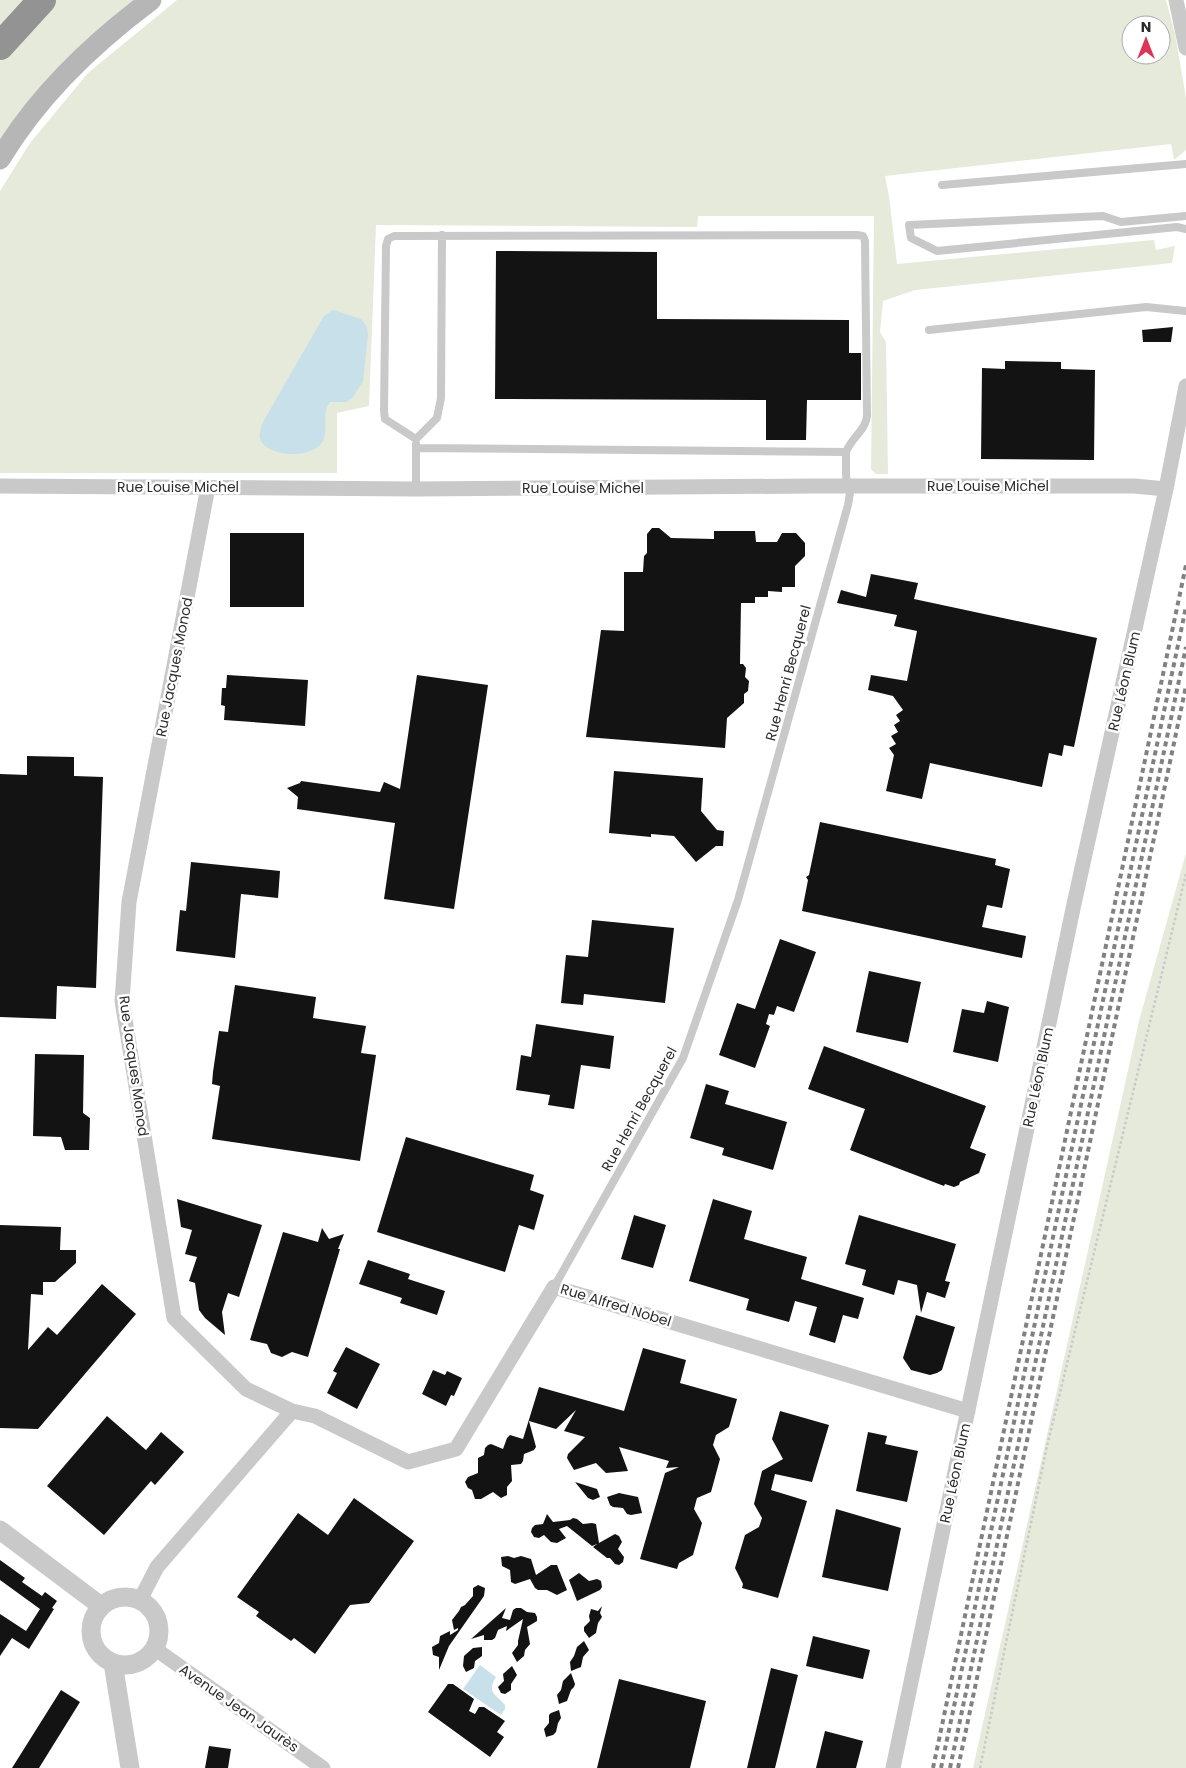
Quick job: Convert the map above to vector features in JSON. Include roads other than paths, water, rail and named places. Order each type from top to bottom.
[{"type":"highway","points":[[0,46],[42,0]]},
{"type":"main road","points":[[0,159],[21,127],[64,75],[114,28],[151,0]]},
{"type":"street","points":[[1176,0],[1186,48]]},
{"type":"street","name":"Rue Léon Blum","points":[[893,1768],[1074,904],[1166,489],[1186,386]]},
{"type":"street","name":"Rue Louise Michel","points":[[0,486],[416,489],[1134,486],[1166,489]]},
{"type":"street","name":"Rue Jacques Monod","points":[[208,487],[129,902],[122,1001],[174,1318],[246,1389],[292,1411]]},
{"type":"street","name":"Rue Alfred Nobel","points":[[292,1411],[315,1416],[408,1462],[456,1449],[554,1287],[968,1411]]},
{"type":"street","points":[[140,1600],[157,1567],[292,1411]]},
{"type":"street","points":[[0,1530],[101,1606]]},
{"type":"street","points":[[130,1597],[140,1600],[151,1609],[158,1621],[159,1635],[154,1648],[146,1657],[136,1663],[124,1665],[113,1663],[103,1657],[95,1648],[91,1637],[94,1615],[101,1606],[110,1600],[130,1597]]},
{"type":"street","name":"Avenue Jean Jaurès","points":[[154,1648],[323,1768]]},
{"type":"street","points":[[113,1663],[130,1768]]},
{"type":"lane","points":[[942,185],[1186,164]]},
{"type":"lane","points":[[1186,216],[1121,222],[1103,216],[909,225],[911,238],[937,251],[1177,227],[1186,229]]},
{"type":"lane","points":[[416,489],[416,444],[437,418],[441,398],[442,235]]},
{"type":"lane","points":[[394,236],[863,236],[865,241],[866,422],[849,444],[846,452],[416,444],[385,418],[384,410],[386,246],[388,239],[394,236]]},
{"type":"lane","points":[[929,330],[1146,307],[1186,311]]},
{"type":"lane","name":"Rue Henri Becquerel","points":[[554,1287],[683,1058],[738,900],[848,505],[850,493],[847,486],[846,452]]},
{"type":"water","points":[[333,310],[361,319],[367,327],[368,335],[363,381],[353,397],[346,402],[330,402],[326,412],[325,435],[320,445],[307,452],[298,454],[280,453],[272,450],[260,439],[263,422],[324,316]]},
{"type":"water","points":[[480,1665],[496,1677],[492,1690],[505,1705],[501,1715],[463,1689]]},
{"type":"railway","points":[[933,1768],[1186,565]]},
{"type":"railway","points":[[941,1768],[1186,607]]},
{"type":"railway","points":[[950,1768],[1186,647]]},
{"type":"railway","points":[[958,1768],[1186,686]]}]
